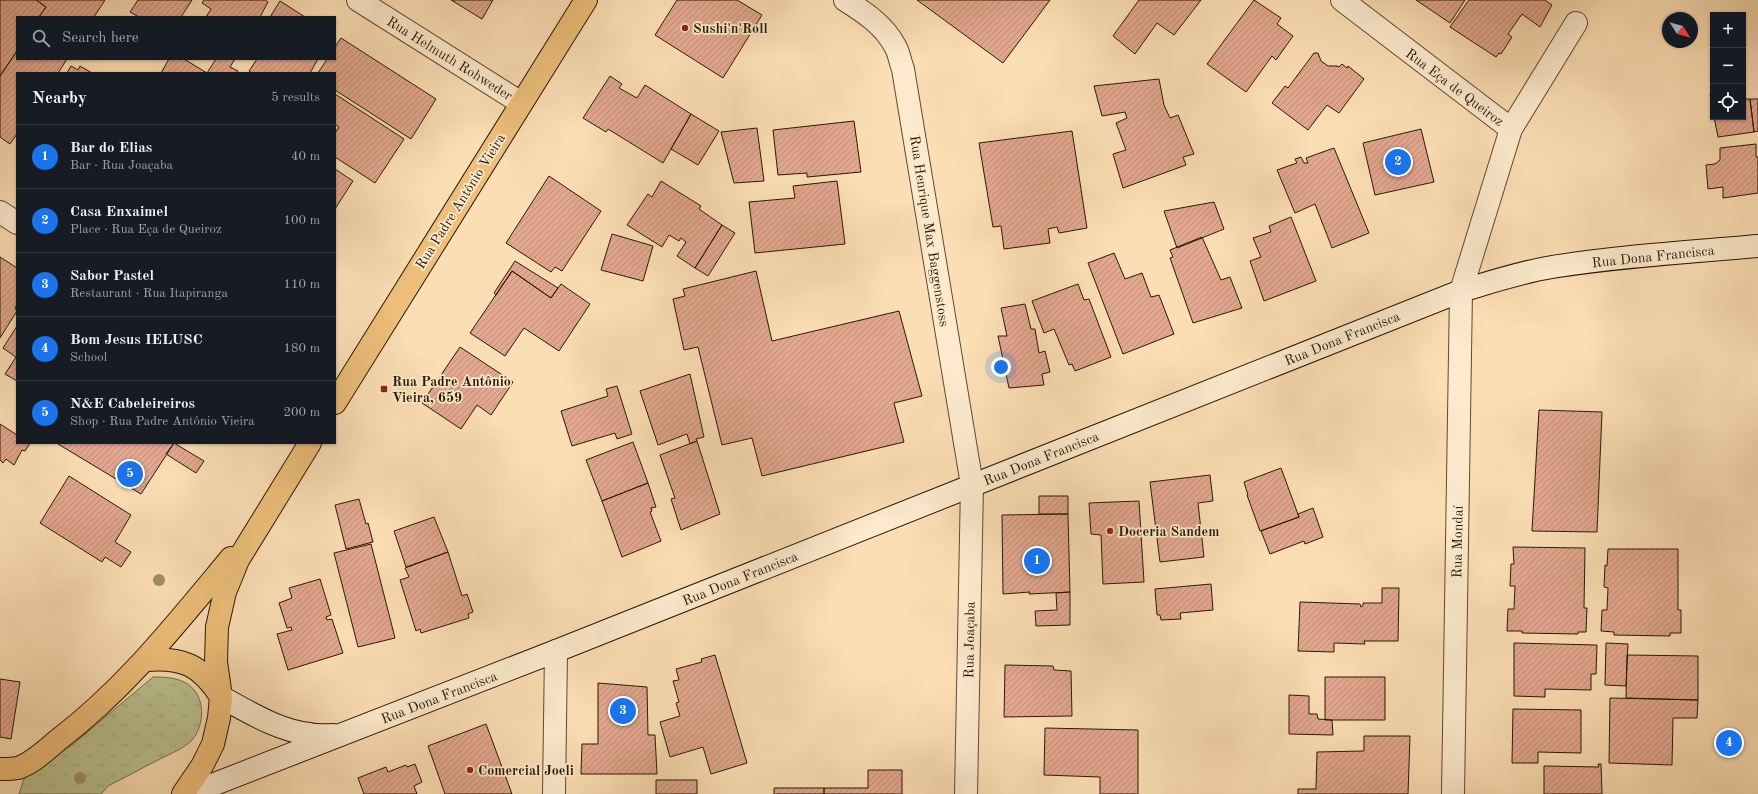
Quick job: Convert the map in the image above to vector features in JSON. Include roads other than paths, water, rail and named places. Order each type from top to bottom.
[{"type":"main road","name":"Rua Padre Antônio Vieira","points":[[336,401],[586,0]]},
{"type":"main road","points":[[183,794],[202,766],[213,744],[219,718],[221,697],[216,662],[217,627],[225,592],[238,560],[309,444]]},
{"type":"main road","points":[[0,769],[18,768],[34,759],[82,722],[118,690],[146,660],[256,530]]},
{"type":"main road","name":"Rua Dona Francisca","points":[[146,660],[164,659],[182,662],[198,670],[211,682],[221,697]]},
{"type":"street","name":"Rua Helmuth Rohweder","points":[[358,0],[522,103]]},
{"type":"street","name":"Rua Henrique Max Baggenstoss","points":[[845,0],[868,15],[884,31],[896,46],[903,69],[972,485]]},
{"type":"street","name":"Rua Eça de Queiroz","points":[[1342,0],[1511,129],[1461,291]]},
{"type":"street","points":[[1511,129],[1576,24]]},
{"type":"street","points":[[0,212],[16,222]]},
{"type":"street","name":"Rua Dona Francisca","points":[[189,794],[556,651],[1461,291],[1513,275],[1552,267],[1609,259],[1758,246]]},
{"type":"street","name":"Rua Mondaí","points":[[1453,794],[1461,291]]},
{"type":"street","name":"Rua Joaçaba","points":[[966,794],[972,485]]},
{"type":"street","points":[[554,794],[556,651]]},
{"type":"street","name":"Rua Dona Francisca","points":[[221,697],[267,722],[288,729],[309,734],[341,736]]},
{"type":"place","name":"Sushi'n'Roll","points":[[685,28]]},
{"type":"place","name":"Casa Enxaimel","points":[[1398,162]]},
{"type":"place","name":"Rua Padre Antônio Vieira, 659","points":[[384,389]]},
{"type":"place","name":"N&E Cabeleireiros","points":[[130,474]]},
{"type":"place","name":"Doceria Sandem","points":[[1110,531]]},
{"type":"place","name":"Bar do Elias","points":[[1037,561]]},
{"type":"place","name":"Sabor Pastel","points":[[623,711]]},
{"type":"place","name":"Bom Jesus IELUSC","points":[[1729,743]]},
{"type":"place","name":"Comercial Joeli","points":[[470,770]]}]
